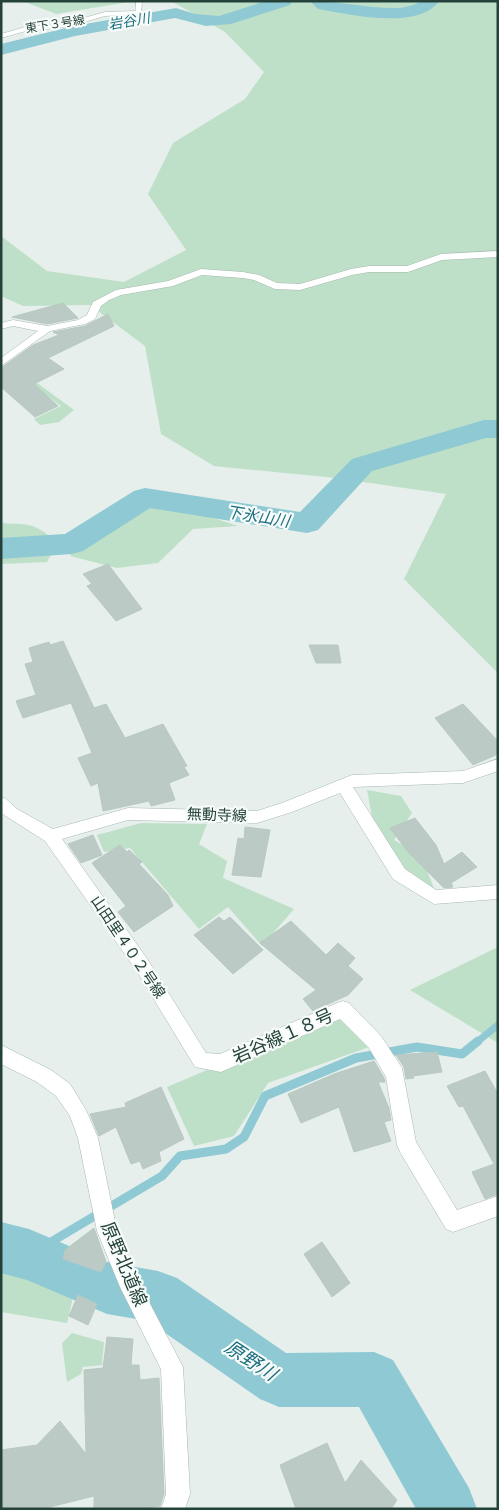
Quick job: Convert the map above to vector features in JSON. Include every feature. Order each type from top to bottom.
[{"type":"street","name":"東下３号線","points":[[1,36],[25,29],[66,25],[105,14],[139,12],[139,1]]},
{"type":"street","points":[[1,326],[13,324],[46,329],[86,320],[90,317],[97,304],[104,298],[118,292],[170,284],[201,272],[243,275],[275,286],[300,287],[351,272],[370,269],[408,269],[441,257],[498,254]]},
{"type":"street","points":[[1,362],[46,329]]},
{"type":"street","name":"無動寺線","points":[[51,836],[128,814],[257,817],[286,808],[352,781],[463,777],[498,765]]},
{"type":"street","points":[[343,785],[399,874],[434,897],[498,892]]},
{"type":"street","points":[[1,803],[11,813],[51,836]]},
{"type":"street","name":"山田里４０２号線","points":[[51,836],[142,965],[201,1061]]},
{"type":"street","name":"岩谷線１８号","points":[[201,1061],[222,1063],[343,1009],[375,1042],[395,1074],[407,1145],[453,1222],[498,1206]]},
{"type":"street","name":"原野北道線","points":[[1,1054],[44,1076],[62,1090],[77,1110],[88,1138],[107,1232],[127,1280],[172,1367],[178,1494],[173,1509]]},
{"type":"green space","points":[[1,1],[135,1],[56,14],[25,2]]},
{"type":"green space","points":[[171,1],[498,1],[498,673],[404,579],[446,494],[336,478],[214,466],[161,434],[145,346],[90,305],[23,306],[1,296],[1,236],[47,271],[124,282],[186,250],[148,194],[173,143],[245,99],[264,72],[225,32]]},
{"type":"green space","points":[[17,374],[29,377],[74,410],[59,422],[40,425],[34,419],[61,406]]},
{"type":"green space","points":[[139,494],[238,526],[193,529],[158,563],[117,568],[70,556],[96,522]]},
{"type":"green space","points":[[1,522],[32,526],[53,539],[57,543],[47,562],[1,564]]},
{"type":"green space","points":[[367,790],[401,796],[412,813],[394,840],[433,862],[426,868],[435,891],[407,875],[374,827]]},
{"type":"green space","points":[[141,823],[207,824],[199,844],[227,861],[223,878],[294,909],[262,946],[228,907],[199,929],[130,848],[104,852],[97,835]]},
{"type":"green space","points":[[498,947],[498,1043],[410,990]]},
{"type":"green space","points":[[342,1018],[372,1046],[268,1083],[234,1136],[194,1146],[167,1087],[207,1070],[242,1064]]},
{"type":"green space","points":[[1,1265],[74,1293],[67,1323],[1,1312]]},
{"type":"green space","points":[[72,1333],[104,1342],[102,1365],[83,1367],[81,1374],[67,1382],[62,1343]]},
{"type":"building","points":[[63,303],[78,318],[47,324],[12,317]]},
{"type":"building","points":[[108,314],[114,326],[48,358],[64,369],[34,384],[58,406],[35,417],[1,387],[1,368],[33,345],[59,335],[53,332],[85,326]]},
{"type":"building","points":[[108,564],[142,609],[116,621],[87,586],[92,584],[83,574]]},
{"type":"building","points":[[63,641],[94,708],[106,704],[125,738],[163,724],[187,766],[184,767],[189,775],[169,783],[175,800],[151,806],[149,801],[103,811],[98,783],[91,786],[78,758],[92,753],[71,703],[23,718],[16,701],[36,695],[25,664],[33,662],[29,648],[49,642],[50,645]]},
{"type":"building","points":[[309,645],[338,645],[341,663],[316,663]]},
{"type":"building","points":[[463,704],[498,741],[498,754],[473,765],[435,718]]},
{"type":"building","points":[[415,818],[436,845],[444,864],[462,852],[477,867],[451,883],[453,887],[444,888],[408,852],[390,828]]},
{"type":"building","points":[[245,827],[270,830],[261,877],[232,875],[238,838],[244,839]]},
{"type":"building","points":[[93,835],[102,855],[81,863],[68,844]]},
{"type":"building","points":[[120,845],[127,852],[129,850],[142,862],[139,864],[168,895],[173,906],[134,932],[118,912],[126,906],[92,863]]},
{"type":"building","points":[[219,917],[224,921],[230,917],[263,950],[233,974],[194,935]]},
{"type":"building","points":[[291,921],[326,955],[338,943],[355,958],[348,966],[363,979],[348,995],[313,1011],[303,999],[316,990],[260,943]]},
{"type":"building","points":[[437,1052],[442,1072],[413,1076],[414,1078],[406,1079],[404,1067],[396,1055]]},
{"type":"building","points":[[374,1061],[385,1082],[378,1082],[389,1108],[391,1120],[384,1122],[391,1141],[354,1152],[339,1107],[301,1123],[288,1094],[334,1074]]},
{"type":"building","points":[[485,1071],[498,1094],[498,1194],[485,1199],[472,1172],[494,1164],[463,1106],[459,1107],[447,1086]]},
{"type":"building","points":[[161,1087],[184,1139],[159,1152],[161,1161],[143,1169],[140,1161],[131,1164],[116,1127],[99,1136],[90,1114],[126,1107],[125,1103]]},
{"type":"building","points":[[94,1228],[106,1262],[101,1272],[63,1259],[65,1250]]},
{"type":"building","points":[[322,1242],[350,1283],[332,1297],[304,1254]]},
{"type":"building","points":[[78,1295],[97,1304],[88,1325],[69,1316]]},
{"type":"building","points":[[107,1337],[133,1339],[131,1365],[139,1365],[140,1380],[159,1378],[164,1494],[160,1506],[143,1509],[94,1509],[94,1496],[42,1509],[1,1509],[1,1450],[37,1445],[60,1421],[86,1454],[84,1370],[103,1368]]},
{"type":"building","points":[[327,1443],[345,1483],[361,1460],[397,1500],[391,1509],[296,1509],[280,1465]]},
{"type":"waterway","name":"岩谷川","points":[[1,50],[74,31],[176,13],[192,19],[206,21],[231,19],[284,1]]},
{"type":"waterway","name":"岩谷川","points":[[318,1],[324,5],[381,13],[412,11],[424,8],[431,1]]},
{"type":"waterway","name":"下氷山川","points":[[1,549],[72,544],[145,498],[307,523],[362,465],[484,429],[498,429]]},
{"type":"waterway","points":[[477,1042],[498,1025]]},
{"type":"waterway","points":[[29,1255],[162,1176],[180,1156],[226,1149],[244,1137],[265,1096],[356,1058],[417,1047],[462,1054],[478,1041]]},
{"type":"waterway","name":"原野川","points":[[1,1247],[29,1255],[107,1288],[158,1297],[279,1380],[374,1379],[448,1509]]}]
